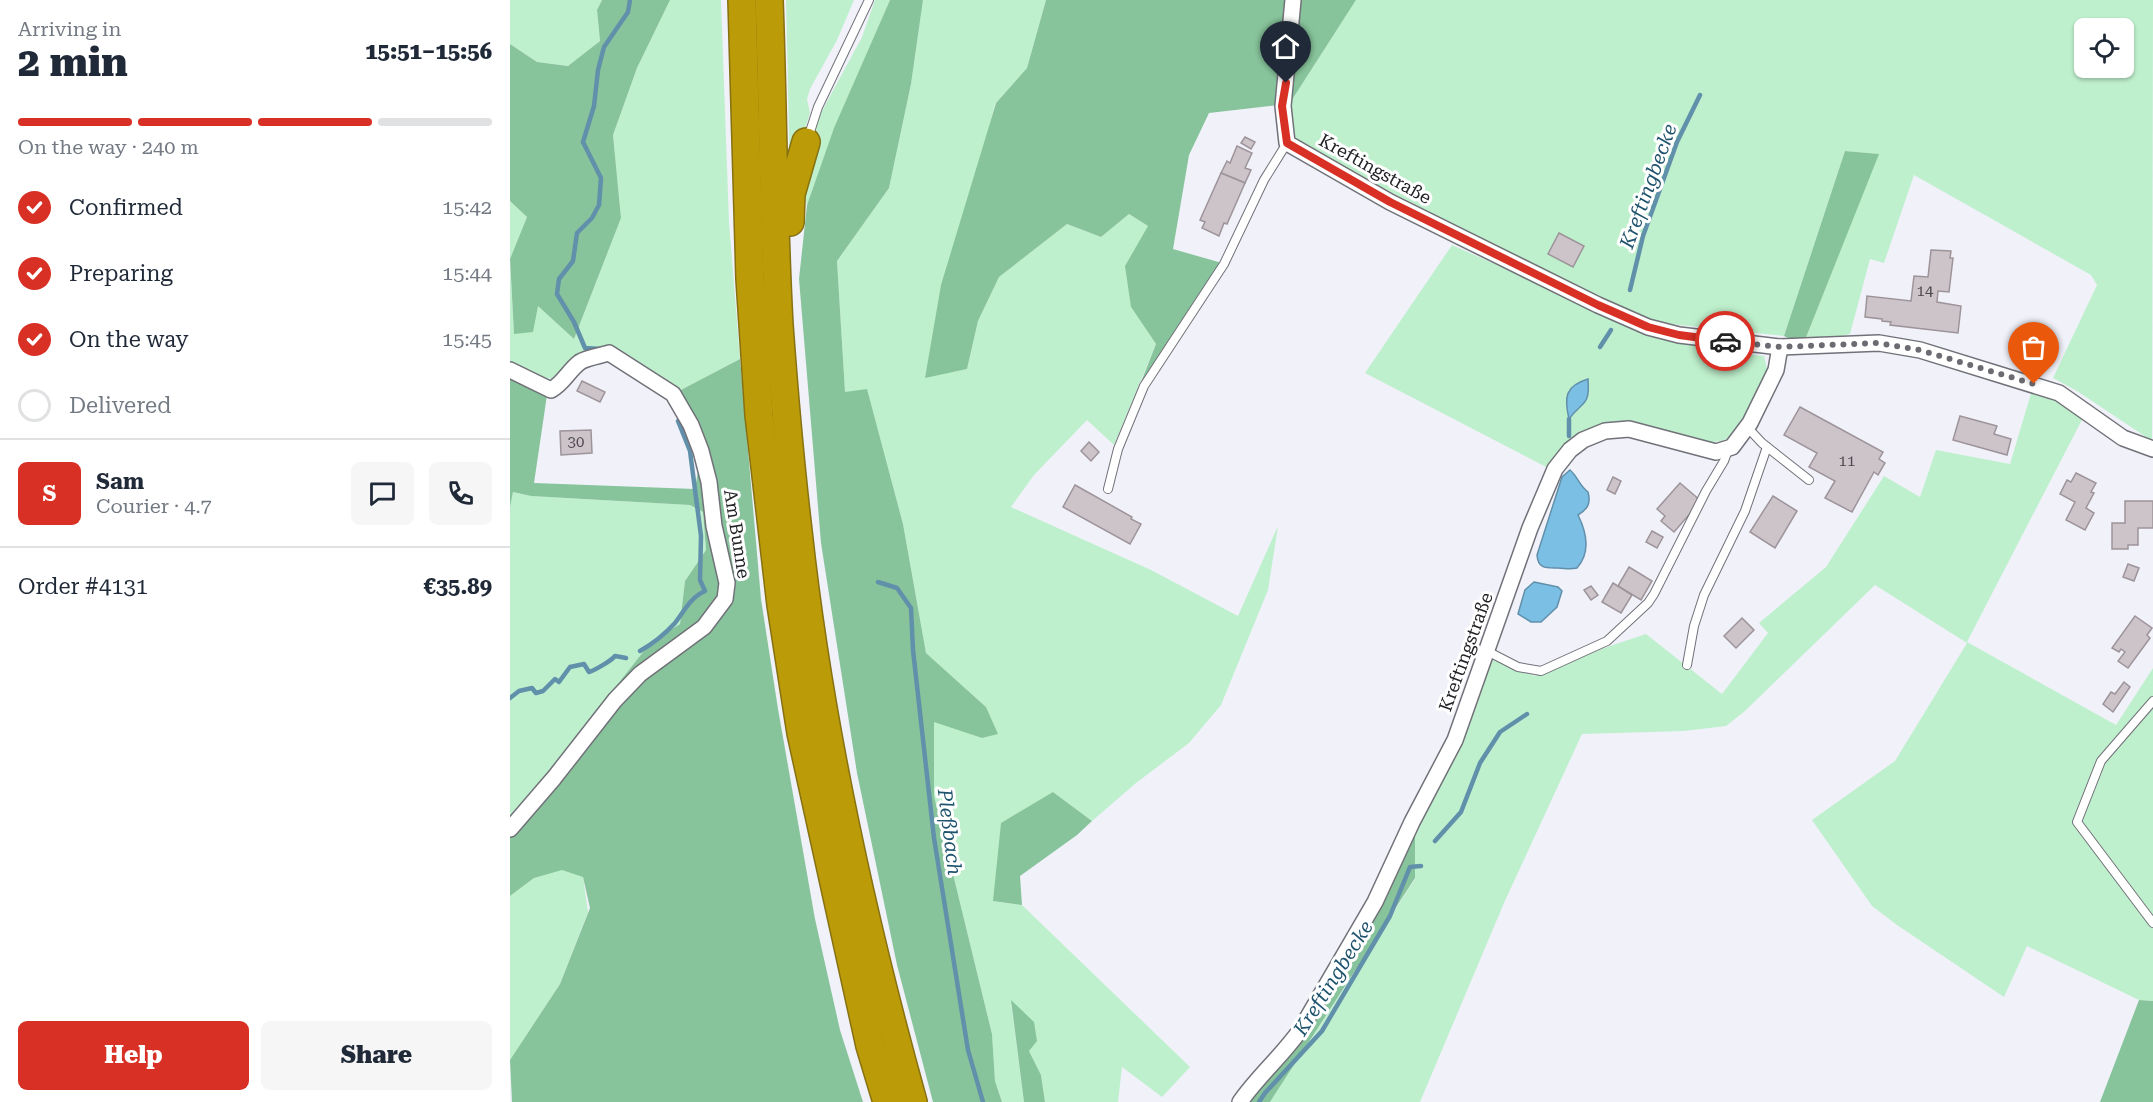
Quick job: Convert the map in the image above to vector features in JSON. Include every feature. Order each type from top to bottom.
[{"type":"highway","points":[[741,0],[751,290],[759,415],[782,605],[801,733],[870,1046],[887,1102]]},
{"type":"highway","points":[[769,0],[779,325],[798,531],[813,644],[856,882],[913,1102]]},
{"type":"highway","points":[[779,325],[789,242],[791,194],[806,142]]},
{"type":"street","points":[[1287,143],[1282,106],[1293,0]]},
{"type":"street","name":"Kreftingstraße","points":[[1287,143],[1390,202],[1598,305],[1648,327],[1679,335],[1780,347],[1878,343],[1920,350],[2059,393],[2123,438],[2153,449]]},
{"type":"street","points":[[1729,448],[1747,427],[1776,370],[1780,347]]},
{"type":"street","name":"Am Bunne","points":[[510,370],[551,390],[565,379],[582,360],[609,353],[673,394],[691,425],[701,451],[709,482],[714,526],[727,583],[725,599],[704,627],[640,674],[615,700],[554,778],[510,829]]},
{"type":"street","name":"Kreftingstraße","points":[[1240,1102],[1292,1042],[1328,985],[1375,902],[1412,822],[1455,740],[1530,528],[1555,469],[1570,450],[1583,440],[1605,431],[1629,429],[1716,452],[1729,448]]},
{"type":"lane","points":[[806,142],[818,107],[869,0]]},
{"type":"lane","points":[[1108,489],[1118,449],[1144,386],[1224,264],[1264,180],[1287,143]]},
{"type":"lane","points":[[1747,427],[1767,447],[1809,480]]},
{"type":"lane","points":[[1687,665],[1694,626],[1704,595],[1745,511],[1767,447]]},
{"type":"lane","points":[[1487,651],[1518,667],[1541,671],[1607,641],[1619,632],[1623,625],[1648,603],[1729,448]]},
{"type":"lane","points":[[2153,701],[2101,761],[2077,822],[2153,923]]},
{"type":"green space","points":[[510,0],[602,0],[597,11],[600,41],[568,66],[537,62],[510,44]]},
{"type":"green space","points":[[602,0],[670,0],[637,68],[613,135],[621,218],[574,339],[538,306],[533,332],[514,334],[510,259],[527,217],[510,201],[510,44],[537,62],[568,66],[600,41],[597,10]]},
{"type":"green space","points":[[670,0],[721,0],[729,222],[740,359],[677,392],[610,351],[554,379],[545,378],[510,361],[510,263],[514,333],[538,306],[574,339],[621,218],[613,135],[637,68]]},
{"type":"green space","points":[[786,0],[854,0],[837,40],[810,89],[807,99],[810,113],[790,176]]},
{"type":"green space","points":[[875,0],[890,0],[833,132],[807,205],[801,185],[808,149],[822,111],[862,37]]},
{"type":"green space","points":[[890,0],[923,0],[911,84],[889,188],[837,261],[845,392],[867,389],[903,524],[926,653],[986,707],[998,734],[982,738],[934,722],[934,796],[992,1034],[995,1081],[1002,1102],[933,1102],[897,965],[857,773],[821,543],[799,279],[807,205],[834,128]]},
{"type":"green space","points":[[923,0],[1046,0],[1027,68],[995,104],[925,377],[967,369],[978,321],[999,277],[1067,224],[1101,237],[1129,214],[1148,226],[1131,307],[1156,344],[1114,445],[1087,420],[1034,475],[1011,507],[1151,570],[1238,616],[1278,526],[1268,590],[1221,705],[1189,743],[1136,783],[1092,821],[1053,792],[993,901],[1022,905],[1190,1067],[1162,1097],[1122,1067],[1118,1102],[1045,1102],[1041,1075],[1029,1051],[1011,1002],[1024,1102],[1002,1102],[995,1081],[992,1034],[934,796],[934,721],[982,738],[986,707],[926,653],[903,524],[867,390],[845,393],[837,261],[889,188],[911,84]]},
{"type":"green space","points":[[1046,0],[1289,0],[1279,105],[1209,113],[1189,155],[1173,249],[1222,263],[1139,387],[1156,344],[1131,307],[1125,266],[1148,226],[1129,214],[1101,237],[1067,224],[999,277],[978,321],[967,369],[925,378],[941,285],[996,103],[1027,68]]},
{"type":"green space","points":[[1298,0],[1356,0],[1288,106]]},
{"type":"green space","points":[[1356,0],[2153,0],[2152,441],[2077,391],[2053,378],[2097,285],[2091,275],[1914,175],[1884,263],[1870,259],[1850,334],[1803,345],[1878,154],[1845,151],[1784,336],[1651,322],[1461,229],[1297,143],[1290,124],[1288,106]]},
{"type":"green space","points":[[1845,151],[1879,154],[1803,345],[1784,336]]},
{"type":"green space","points":[[510,201],[527,217],[510,259]]},
{"type":"green space","points":[[1452,245],[1662,338],[1716,350],[1764,356],[1768,373],[1733,436],[1721,441],[1705,443],[1607,428],[1552,470],[1365,373]]},
{"type":"green space","points":[[740,359],[761,599],[778,709],[815,919],[840,1030],[863,1102],[512,1102],[510,1060],[560,984],[590,908],[583,877],[562,870],[534,878],[510,896],[510,820],[651,642],[680,624],[685,581],[706,550],[703,512],[690,505],[531,496],[513,492],[510,507],[510,378],[547,395],[534,483],[695,489],[700,459],[677,392]]},
{"type":"green space","points":[[2032,390],[2058,397],[2085,414],[1967,642],[2116,725],[2153,668],[2153,1001],[2139,1000],[2027,946],[2004,997],[1872,906],[1812,820],[1895,761],[1967,643],[1875,585],[1745,711],[1726,726],[1684,731],[1582,734],[1504,903],[1420,1102],[1270,1102],[1415,879],[1415,825],[1491,659],[1535,676],[1583,655],[1646,634],[1722,694],[1768,633],[1759,623],[1826,567],[1884,476],[1920,497],[1936,450],[2010,464]]},
{"type":"green space","points":[[513,492],[531,496],[690,505],[703,512],[706,550],[685,581],[680,624],[651,642],[510,820],[510,507]]},
{"type":"green space","points":[[1053,792],[1092,821],[1077,835],[1020,876],[1022,905],[993,901],[1001,823]]},
{"type":"green space","points":[[1415,825],[1415,878],[1270,1102],[1246,1102],[1295,1046]]},
{"type":"green space","points":[[568,866],[583,877],[588,912],[560,984],[510,1060],[510,896],[534,878]]},
{"type":"green space","points":[[1011,1000],[1034,1022],[1037,1041],[1029,1051],[1041,1075],[1045,1102],[1024,1102]]},
{"type":"green space","points":[[2139,1000],[2153,1001],[2153,1102],[2100,1102]]},
{"type":"water","points":[[1588,379],[1587,399],[1569,419],[1568,393],[1575,385]]},
{"type":"water","points":[[1570,470],[1589,496],[1588,505],[1578,515],[1584,529],[1586,549],[1577,568],[1546,568],[1539,563],[1537,555],[1562,477]]},
{"type":"water","points":[[1534,582],[1558,587],[1562,591],[1557,607],[1541,622],[1531,622],[1518,614],[1525,590]]},
{"type":"building","points":[[1245,137],[1255,142],[1251,149],[1241,143]]},
{"type":"building","points":[[1237,146],[1252,153],[1245,168],[1251,170],[1245,183],[1221,173],[1227,161],[1230,163]]},
{"type":"building","points":[[1221,173],[1245,183],[1227,224],[1224,223],[1219,236],[1202,228],[1205,222],[1200,220]]},
{"type":"building","points":[[1559,233],[1584,246],[1573,267],[1548,254]]},
{"type":"building","points":[[1931,250],[1951,251],[1950,258],[1953,258],[1949,292],[1938,291],[1937,302],[1961,306],[1958,333],[1890,325],[1891,322],[1882,321],[1882,319],[1865,317],[1867,296],[1911,301],[1914,276],[1928,277]]},
{"type":"building","points":[[582,381],[605,392],[600,402],[577,391]]},
{"type":"building","points":[[1800,407],[1883,452],[1879,459],[1885,463],[1878,475],[1874,472],[1852,512],[1825,498],[1835,481],[1809,467],[1817,453],[1784,435]]},
{"type":"building","points":[[1960,416],[1997,426],[1994,434],[2011,439],[2007,455],[1953,440]]},
{"type":"building","points":[[591,430],[592,453],[561,455],[560,431]]},
{"type":"building","points":[[1089,442],[1099,452],[1091,461],[1081,451]]},
{"type":"building","points":[[2076,473],[2096,483],[2091,492],[2094,493],[2086,508],[2094,513],[2085,530],[2066,520],[2075,502],[2060,494],[2067,480],[2071,482]]},
{"type":"building","points":[[1613,477],[1621,481],[1615,494],[1607,490]]},
{"type":"building","points":[[1680,483],[1701,501],[1674,532],[1661,521],[1665,516],[1657,509]]},
{"type":"building","points":[[1075,485],[1141,524],[1130,544],[1063,507]]},
{"type":"building","points":[[1773,496],[1797,511],[1775,548],[1750,532]]},
{"type":"building","points":[[2125,501],[2153,501],[2153,528],[2138,528],[2138,545],[2128,545],[2128,549],[2112,549],[2112,523],[2125,523]]},
{"type":"building","points":[[1652,531],[1663,537],[1657,548],[1646,542]]},
{"type":"building","points":[[2128,564],[2139,568],[2134,581],[2123,577]]},
{"type":"building","points":[[1629,567],[1652,581],[1641,600],[1618,586]]},
{"type":"building","points":[[1613,583],[1632,595],[1621,613],[1602,602]]},
{"type":"building","points":[[1591,586],[1598,595],[1591,600],[1584,590]]},
{"type":"building","points":[[2135,616],[2152,628],[2147,635],[2150,638],[2128,668],[2118,661],[2125,652],[2112,648]]},
{"type":"building","points":[[1742,618],[1754,630],[1736,648],[1724,636]]},
{"type":"building","points":[[2124,682],[2130,687],[2113,712],[2103,704],[2111,692],[2115,694]]},
{"type":"waterway","name":"Pleßbach","points":[[601,349],[585,348],[574,322],[557,294],[559,279],[573,261],[577,233],[592,218],[599,205],[601,178],[583,142],[594,106],[598,70],[604,47],[628,12],[630,0]]},
{"type":"waterway","name":"Kreftingbecke","points":[[1630,290],[1643,236],[1677,142],[1700,95]]},
{"type":"waterway","name":"Kreftingbecke","points":[[1600,347],[1611,330]]},
{"type":"waterway","name":"Kreftingbecke","points":[[1569,419],[1569,436]]},
{"type":"waterway","name":"Pleßbach","points":[[640,651],[667,631],[692,601],[705,591],[700,580],[701,536],[690,451],[678,421]]},
{"type":"waterway","name":"Pleßbach","points":[[878,582],[897,588],[911,608],[913,650],[934,838],[968,1050],[983,1102]]},
{"type":"waterway","points":[[510,698],[519,691],[532,688],[536,693],[543,691],[555,679],[559,682],[570,667],[584,664],[589,672],[615,656],[626,658]]},
{"type":"waterway","name":"Kreftingbecke","points":[[1435,841],[1461,812],[1480,763],[1500,732],[1527,714]]},
{"type":"waterway","name":"Kreftingbecke","points":[[1259,1102],[1322,1031],[1390,916],[1410,867],[1421,866]]},
{"type":"way so far","points":[[1725,341],[1780,347],[1878,343],[1920,350],[2034,384]]},
{"type":"route","points":[[1286,83],[1282,106],[1287,143],[1390,202],[1598,305],[1648,327],[1679,335],[1725,341]]}]
